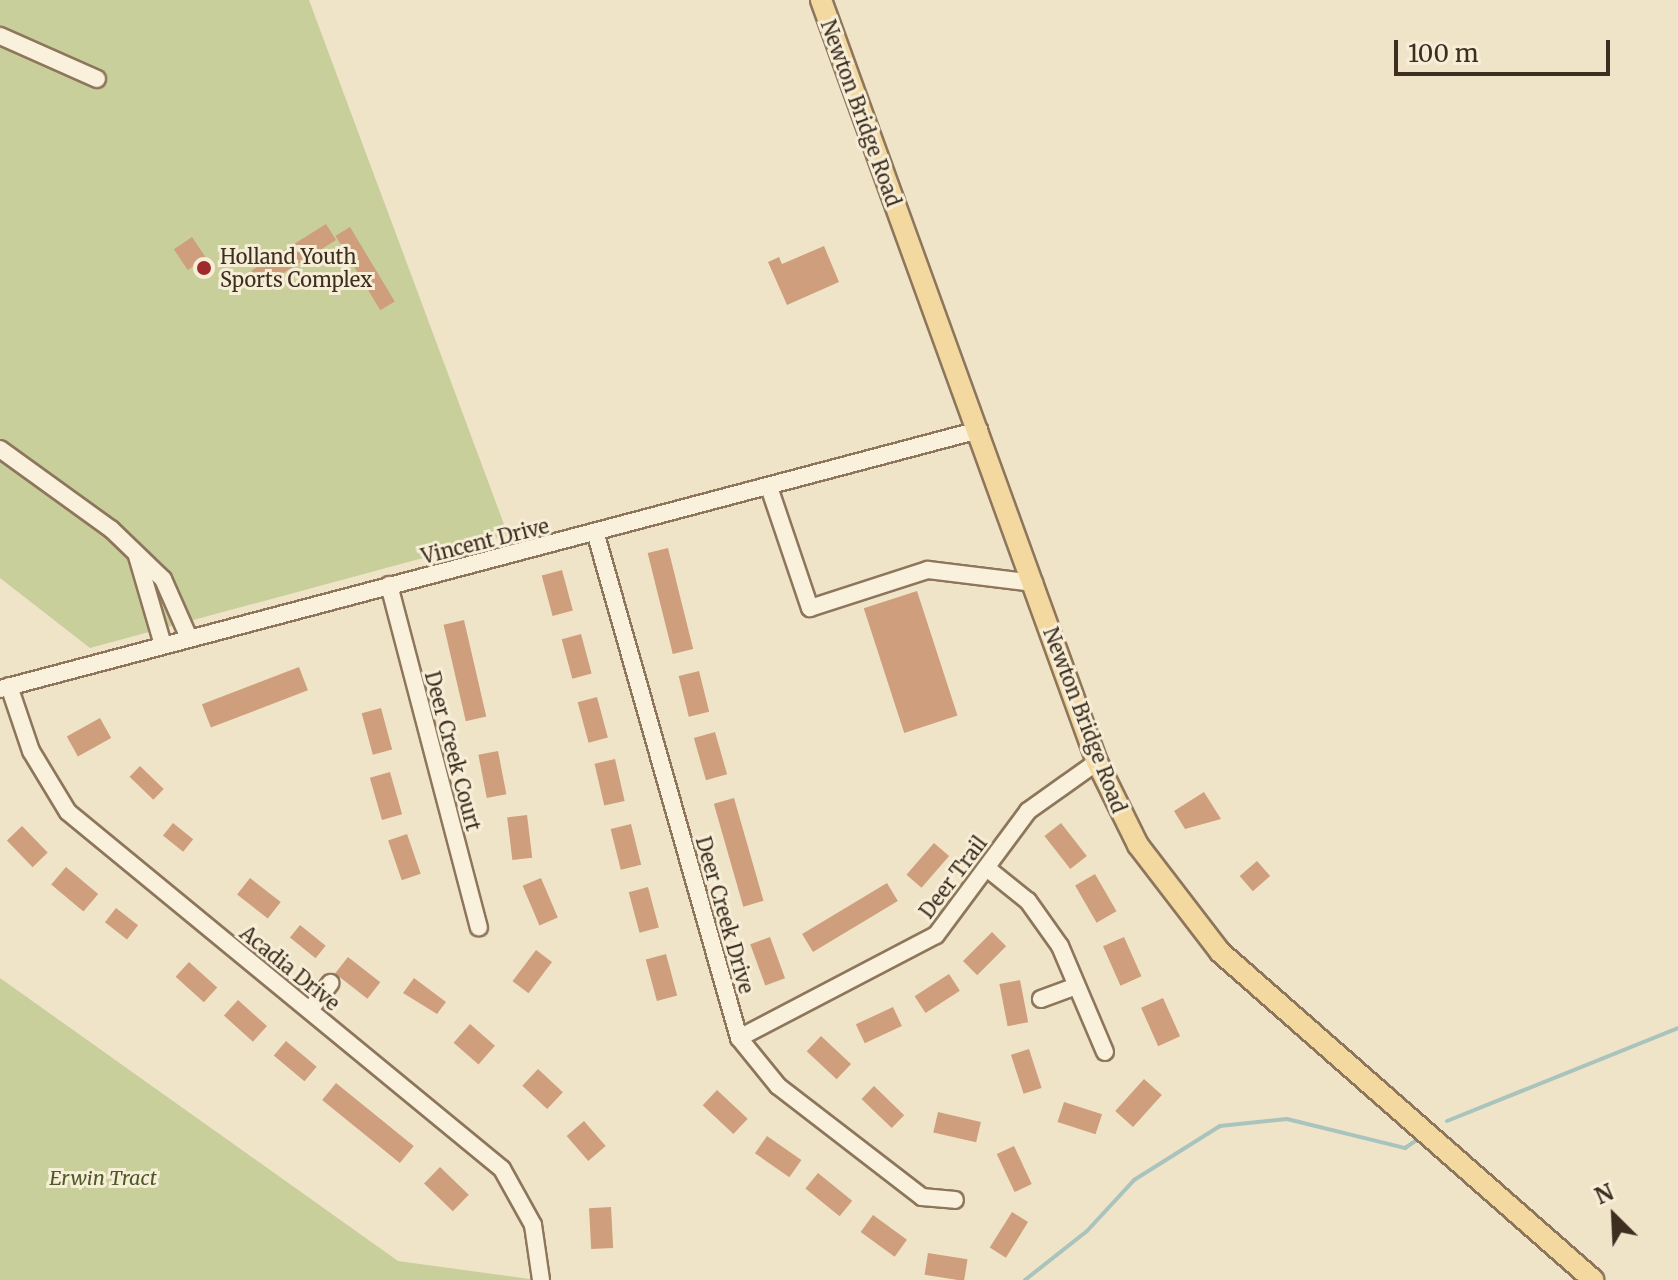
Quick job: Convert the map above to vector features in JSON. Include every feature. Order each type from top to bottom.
[{"type":"main road","name":"Newton Bridge Road","points":[[821,0],[1097,762],[1138,845],[1220,952],[1593,1280]]},
{"type":"street","points":[[0,36],[97,79]]},
{"type":"street","name":"Vincent Drive","points":[[4,688],[389,585],[596,535],[979,430]]},
{"type":"street","points":[[0,449],[132,548],[169,587],[189,638]]},
{"type":"street","points":[[769,487],[810,608],[928,570],[1034,583]]},
{"type":"street","name":"Deer Creek Drive","points":[[596,535],[739,1038],[778,1086],[922,1197],[955,1200]]},
{"type":"street","points":[[132,548],[163,645]]},
{"type":"street","name":"Deer Creek Court","points":[[389,585],[479,927]]},
{"type":"street","name":"Acadia Drive","points":[[4,688],[31,751],[68,812],[502,1169],[533,1225],[541,1280]]},
{"type":"street","name":"Deer Trail","points":[[739,1038],[936,935],[988,869],[1028,811],[1097,762]]},
{"type":"street","points":[[988,869],[1028,901],[1076,986],[1105,1052]]},
{"type":"street","points":[[310,1010],[330,983]]},
{"type":"street","points":[[1041,999],[1076,986]]},
{"type":"green space","name":"Holland Youth Sports Complex","points":[[0,0],[309,0],[508,535],[90,648],[0,578]]},
{"type":"green space","name":"Erwin Tract","points":[[0,978],[398,1261],[537,1280],[0,1280]]},
{"type":"building","points":[[326,224],[336,240],[261,287],[251,271]]},
{"type":"building","points":[[350,227],[395,302],[380,310],[335,236]]},
{"type":"building","points":[[192,237],[206,258],[188,270],[174,249]]},
{"type":"building","points":[[824,246],[839,282],[787,305],[768,262],[779,257],[782,264]]},
{"type":"building","points":[[668,548],[693,649],[673,654],[648,553]]},
{"type":"building","points":[[562,570],[573,611],[553,616],[542,575]]},
{"type":"building","points":[[917,591],[957,716],[904,733],[864,608]]},
{"type":"building","points":[[464,620],[486,716],[466,721],[444,625]]},
{"type":"building","points":[[581,634],[592,674],[572,679],[562,639]]},
{"type":"building","points":[[299,667],[308,690],[211,728],[202,704]]},
{"type":"building","points":[[699,671],[709,712],[689,717],[679,676]]},
{"type":"building","points":[[597,697],[608,738],[589,743],[578,702]]},
{"type":"building","points":[[381,708],[392,750],[373,755],[362,713]]},
{"type":"building","points":[[100,718],[111,738],[78,757],[67,736]]},
{"type":"building","points":[[715,732],[727,774],[706,780],[694,738]]},
{"type":"building","points":[[498,751],[506,794],[487,798],[478,755]]},
{"type":"building","points":[[615,759],[625,801],[604,806],[595,764]]},
{"type":"building","points":[[140,766],[164,789],[153,800],[130,777]]},
{"type":"building","points":[[390,772],[402,814],[382,820],[370,778]]},
{"type":"building","points":[[1204,792],[1221,819],[1185,829],[1174,811]]},
{"type":"building","points":[[734,798],[763,901],[743,907],[714,804]]},
{"type":"building","points":[[527,815],[532,858],[512,860],[507,817]]},
{"type":"building","points":[[173,823],[193,839],[183,852],[163,835]]},
{"type":"building","points":[[1061,823],[1087,856],[1070,869],[1044,836]]},
{"type":"building","points":[[631,824],[641,865],[621,870],[611,829]]},
{"type":"building","points":[[22,826],[48,853],[33,867],[7,841]]},
{"type":"building","points":[[407,834],[421,874],[402,880],[388,841]]},
{"type":"building","points":[[934,843],[949,856],[922,888],[906,875]]},
{"type":"building","points":[[1257,861],[1270,876],[1253,891],[1240,876]]},
{"type":"building","points":[[66,867],[98,894],[83,912],[51,885]]},
{"type":"building","points":[[1095,874],[1116,911],[1097,923],[1075,886]]},
{"type":"building","points":[[250,878],[281,902],[268,919],[237,895]]},
{"type":"building","points":[[541,878],[558,918],[539,925],[523,886]]},
{"type":"building","points":[[887,883],[898,901],[813,952],[802,934]]},
{"type":"building","points":[[648,887],[659,928],[640,933],[629,892]]},
{"type":"building","points":[[116,908],[138,925],[127,939],[105,922]]},
{"type":"building","points":[[300,925],[326,946],[316,958],[290,937]]},
{"type":"building","points":[[992,932],[1006,946],[977,975],[963,961]]},
{"type":"building","points":[[770,937],[785,978],[765,986],[750,944]]},
{"type":"building","points":[[1124,937],[1141,976],[1120,986],[1103,946]]},
{"type":"building","points":[[536,950],[552,962],[529,993],[513,981]]},
{"type":"building","points":[[666,954],[677,996],[657,1001],[646,959]]},
{"type":"building","points":[[348,957],[380,982],[367,999],[335,974]]},
{"type":"building","points":[[189,962],[217,987],[204,1002],[176,977]]},
{"type":"building","points":[[949,974],[960,991],[926,1013],[915,996]]},
{"type":"building","points":[[414,978],[446,1002],[437,1014],[403,993]]},
{"type":"building","points":[[1020,980],[1028,1022],[1008,1026],[999,984]]},
{"type":"building","points":[[1163,998],[1180,1036],[1158,1046],[1141,1008]]},
{"type":"building","points":[[238,1000],[267,1026],[253,1042],[224,1016]]},
{"type":"building","points":[[893,1007],[902,1026],[865,1043],[856,1024]]},
{"type":"building","points":[[470,1024],[495,1046],[479,1065],[454,1043]]},
{"type":"building","points":[[821,1036],[851,1064],[837,1079],[807,1051]]},
{"type":"building","points":[[286,1041],[317,1067],[304,1081],[274,1056]]},
{"type":"building","points":[[1029,1049],[1042,1088],[1024,1094],[1011,1055]]},
{"type":"building","points":[[538,1069],[563,1092],[547,1109],[522,1086]]},
{"type":"building","points":[[1144,1079],[1162,1095],[1133,1127],[1115,1111]]},
{"type":"building","points":[[336,1083],[414,1146],[400,1163],[322,1100]]},
{"type":"building","points":[[874,1086],[904,1115],[892,1128],[861,1099]]},
{"type":"building","points":[[717,1090],[748,1119],[733,1134],[703,1105]]},
{"type":"building","points":[[1064,1102],[1102,1114],[1096,1134],[1058,1122]]},
{"type":"building","points":[[938,1112],[981,1122],[976,1142],[933,1132]]},
{"type":"building","points":[[584,1121],[606,1146],[588,1161],[567,1136]]},
{"type":"building","points":[[767,1136],[801,1160],[789,1177],[755,1153]]},
{"type":"building","points":[[1014,1146],[1032,1184],[1015,1192],[997,1154]]},
{"type":"building","points":[[440,1167],[469,1195],[453,1211],[424,1184]]},
{"type":"building","points":[[818,1173],[852,1201],[840,1216],[805,1189]]},
{"type":"building","points":[[611,1207],[613,1248],[591,1249],[589,1208]]},
{"type":"building","points":[[1012,1212],[1028,1222],[1006,1258],[990,1248]]},
{"type":"building","points":[[873,1215],[907,1240],[895,1257],[861,1232]]},
{"type":"building","points":[[928,1253],[968,1259],[964,1280],[925,1275]]},
{"type":"waterway","points":[[1447,1121],[1678,1028]]},
{"type":"waterway","points":[[1025,1280],[1087,1231],[1134,1180],[1220,1126],[1287,1119],[1405,1148],[1417,1140]]},
{"type":"place","name":"Holland Youth Sports Complex","points":[[204,268]]}]
